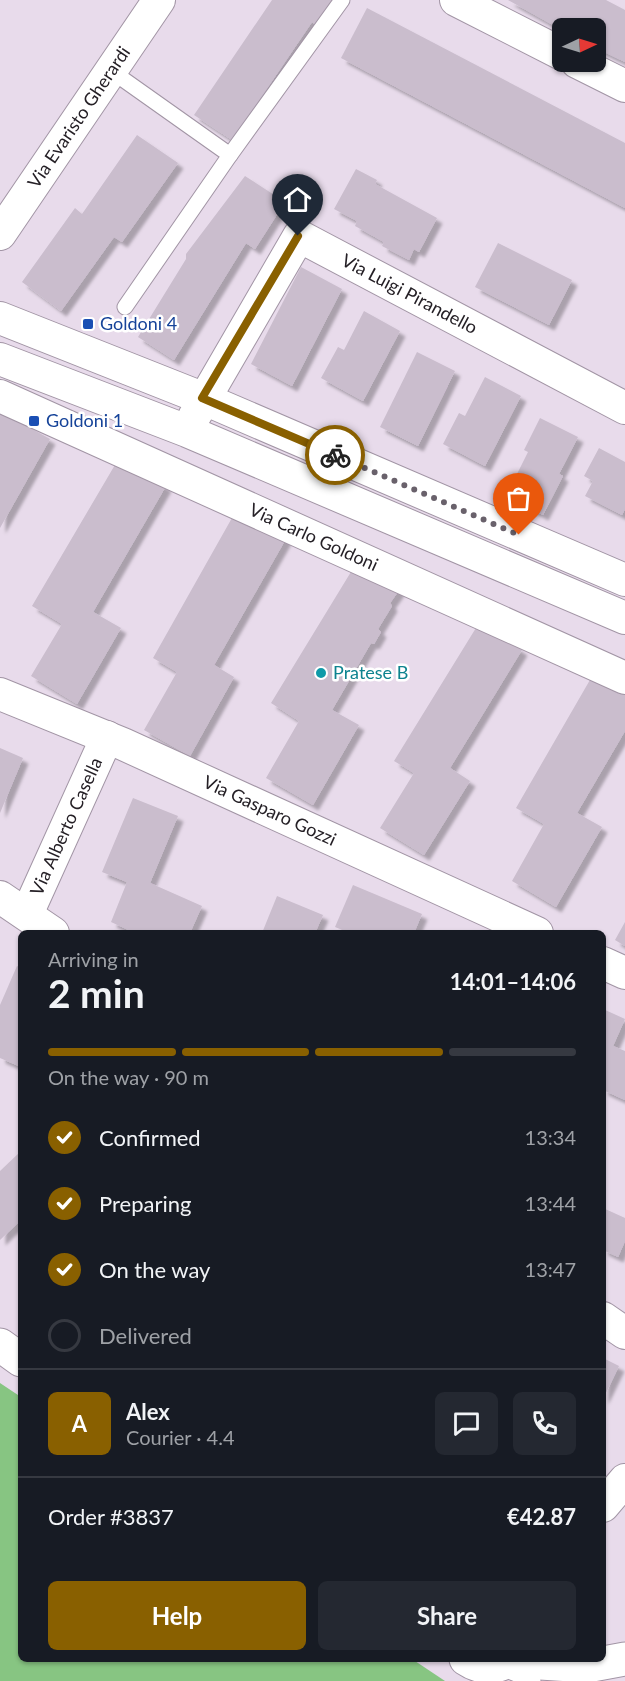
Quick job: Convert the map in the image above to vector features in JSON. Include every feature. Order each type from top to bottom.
[{"type":"main road","points":[[0,1345],[18,1358]]},
{"type":"main road","points":[[606,1641],[625,1642]]},
{"type":"main road","points":[[474,1662],[486,1667],[587,1666],[625,1659]]},
{"type":"street","name":"Via Evaristo Gherardi","points":[[0,234],[159,0]]},
{"type":"street","points":[[456,0],[552,49]]},
{"type":"street","points":[[597,72],[625,86]]},
{"type":"street","name":"Via Luigi Pirandello","points":[[202,398],[298,236],[625,408]]},
{"type":"street","points":[[0,318],[202,398],[625,580]]},
{"type":"street","points":[[0,359],[187,431],[625,618]]},
{"type":"street","name":"Via Carlo Goldoni","points":[[0,396],[625,678]]},
{"type":"street","points":[[187,431],[202,398]]},
{"type":"street","name":"Via Gasparo Gozzi","points":[[0,694],[107,737],[530,930]]},
{"type":"street","name":"Via Alberto Casella","points":[[27,914],[107,737]]},
{"type":"street","name":"Via Alberto Casella","points":[[0,897],[49,930]]},
{"type":"street","points":[[606,964],[625,973]]},
{"type":"street","points":[[606,1320],[625,1333]]},
{"type":"street","points":[[606,1502],[625,1480]]},
{"type":"lane","points":[[125,307],[230,155],[342,0]]},
{"type":"lane","points":[[110,70],[230,155]]},
{"type":"green space","points":[[0,1383],[18,1395],[18,1662],[416,1662],[445,1681],[0,1681]]},
{"type":"building","points":[[272,0],[333,0],[316,25],[312,22],[232,140],[194,115]]},
{"type":"building","points":[[508,0],[606,0],[625,10],[625,62],[606,53],[606,18],[552,18],[552,24]]},
{"type":"building","points":[[367,8],[625,143],[625,208],[341,58]]},
{"type":"building","points":[[137,135],[178,163],[122,242],[114,237],[61,311],[22,282],[75,208],[82,214]]},
{"type":"building","points":[[356,169],[377,180],[375,184],[437,218],[419,252],[414,249],[409,260],[382,246],[384,242],[355,226],[357,221],[334,209]]},
{"type":"building","points":[[245,176],[285,202],[255,249],[246,243],[174,360],[138,337],[186,259],[186,254]]},
{"type":"building","points":[[498,243],[572,280],[549,325],[475,287]]},
{"type":"building","points":[[301,267],[342,289],[292,386],[251,364]]},
{"type":"building","points":[[364,311],[400,331],[363,401],[321,378],[338,347],[344,350]]},
{"type":"building","points":[[417,352],[455,371],[418,446],[380,427]]},
{"type":"building","points":[[485,377],[521,396],[485,466],[443,444],[459,413],[465,416]]},
{"type":"building","points":[[0,411],[50,439],[0,528]]},
{"type":"building","points":[[540,418],[578,437],[559,474],[563,476],[543,515],[506,496],[528,452],[524,450]]},
{"type":"building","points":[[599,448],[625,462],[625,509],[622,515],[585,496],[593,481],[584,476]]},
{"type":"building","points":[[119,458],[166,486],[93,612],[121,628],[77,704],[31,676],[62,624],[32,606]]},
{"type":"building","points":[[237,509],[287,537],[214,665],[234,677],[190,756],[144,730],[177,672],[153,658]]},
{"type":"building","name":"Pratese B","points":[[357,562],[403,585],[390,603],[392,606],[378,629],[381,632],[374,644],[371,643],[332,710],[359,725],[313,805],[266,778],[299,721],[271,703]]},
{"type":"building","points":[[479,623],[522,650],[450,768],[470,781],[424,855],[380,828],[414,773],[394,761]]},
{"type":"building","points":[[598,666],[625,682],[625,731],[577,813],[602,827],[556,907],[512,881],[544,824],[516,808]]},
{"type":"building","points":[[0,748],[23,758],[0,813]]},
{"type":"building","points":[[133,798],[178,816],[150,883],[202,906],[191,930],[128,930],[111,922],[127,882],[102,872]]},
{"type":"building","points":[[353,885],[422,914],[415,930],[342,930],[335,927]]},
{"type":"building","points":[[277,896],[323,915],[316,930],[263,930]]},
{"type":"building","points":[[625,922],[625,946],[615,940]]},
{"type":"building","points":[[17,966],[18,1066],[0,1058],[0,1005]]},
{"type":"building","points":[[606,1010],[625,1019],[613,1046],[625,1051],[625,1100],[606,1091]]},
{"type":"building","points":[[18,1154],[18,1223],[0,1240],[0,1171]]},
{"type":"building","points":[[606,1209],[625,1218],[625,1241],[618,1257],[606,1251]]},
{"type":"building","points":[[606,1360],[619,1366],[606,1393]]},
{"type":"way so far","points":[[335,455],[519,535]]},
{"type":"place","name":"Goldoni 4","points":[[88,324]]},
{"type":"place","name":"Goldoni 1","points":[[34,421]]},
{"type":"place","name":"Pratese B","points":[[321,673]]},
{"type":"route","points":[[298,236],[202,398],[335,455]]}]
